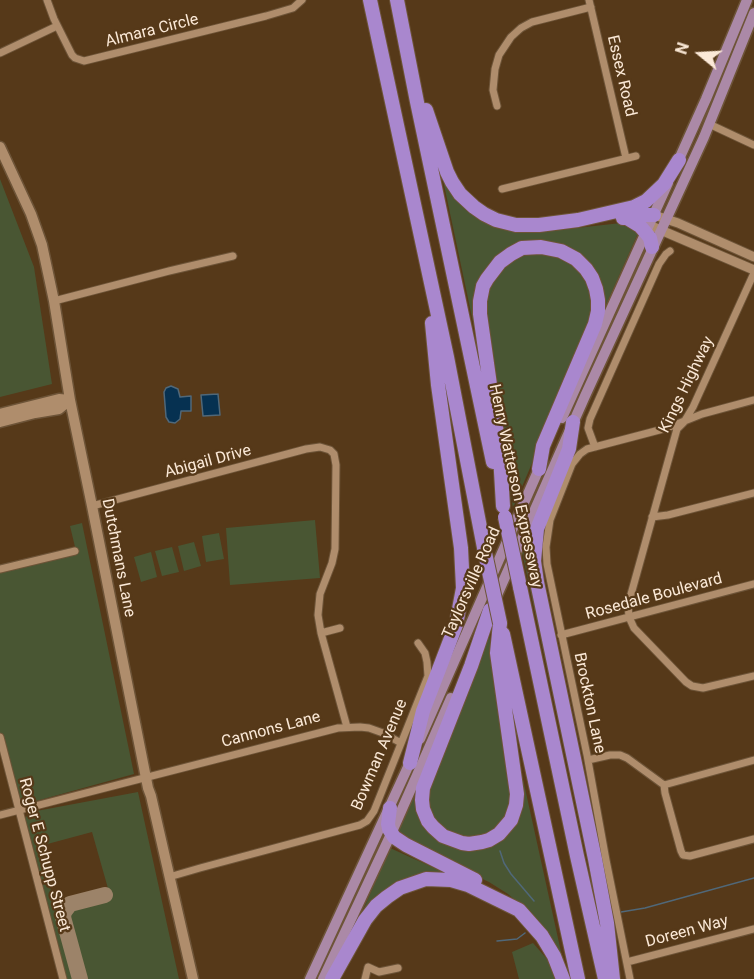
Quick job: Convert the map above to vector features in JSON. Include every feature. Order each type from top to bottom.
[{"type":"highway","points":[[370,0],[426,258],[485,553],[578,979]]},
{"type":"highway","name":"Henry Watterson Expressway","points":[[397,0],[572,834],[605,979]]},
{"type":"highway","points":[[409,57],[452,182],[468,202],[490,218],[516,225],[539,225],[625,210],[641,204],[651,196],[664,183],[679,160]]},
{"type":"highway","points":[[578,220],[604,221],[641,215],[654,223],[650,238],[652,247]]},
{"type":"highway","points":[[504,512],[500,455],[480,301],[487,279],[500,262],[522,248],[541,247],[561,251],[576,259],[586,269],[596,289],[598,311],[595,324],[543,446],[539,469]]},
{"type":"highway","points":[[410,763],[423,711],[456,625],[461,606],[463,579],[461,548],[438,386],[426,258]]},
{"type":"highway","points":[[573,422],[568,449],[537,529],[534,561],[595,859],[607,923],[613,979]]},
{"type":"highway","points":[[490,610],[471,666],[423,788],[423,809],[428,821],[443,836],[462,843],[482,842],[499,834],[511,820],[516,805],[517,794],[497,653],[500,623]]},
{"type":"highway","points":[[390,808],[388,824],[392,834],[406,845],[489,887],[508,904]]},
{"type":"highway","points":[[332,979],[371,912],[387,897],[408,884],[426,879],[451,880],[478,889],[519,910],[536,927],[554,956],[563,979]]},
{"type":"main road","name":"Taylorsville Road","points":[[310,979],[390,808],[539,469],[654,223],[747,0]]},
{"type":"main road","name":"Taylorsville Road","points":[[654,223],[704,137],[754,13]]},
{"type":"main road","name":"Dutchmans Lane","points":[[0,147],[38,231],[42,245],[54,301],[70,400],[147,778],[193,979]]},
{"type":"main road","name":"Taylorsville Road","points":[[323,979],[392,834],[660,230],[654,223]]},
{"type":"main road","points":[[0,414],[59,399],[70,400]]},
{"type":"main road","points":[[0,422],[59,409],[70,400]]},
{"type":"main road","points":[[323,979],[334,938],[331,933]]},
{"type":"street","name":"Almara Circle","points":[[47,0],[72,55],[84,61],[266,16],[293,8],[302,0]]},
{"type":"street","points":[[497,106],[493,90],[495,69],[499,55],[511,37],[532,22],[590,3]]},
{"type":"street","name":"Essex Road","points":[[590,3],[626,158]]},
{"type":"street","points":[[0,53],[57,26]]},
{"type":"street","points":[[709,124],[754,145]]},
{"type":"street","points":[[502,189],[636,156]]},
{"type":"street","points":[[654,223],[678,223],[754,257]]},
{"type":"street","points":[[660,230],[754,272]]},
{"type":"street","points":[[670,251],[659,264],[592,413],[588,428],[595,447],[754,400]]},
{"type":"street","points":[[54,301],[233,256]]},
{"type":"street","name":"Kings Highway","points":[[629,617],[628,605],[677,429],[693,407],[754,272]]},
{"type":"street","name":"Abigail Drive","points":[[92,506],[306,449],[320,447],[330,450],[334,454],[336,465],[336,542],[332,563],[318,601],[321,633]]},
{"type":"street","name":"Brockton Lane","points":[[595,447],[580,454],[572,464],[548,528],[546,564],[588,760],[630,979]]},
{"type":"street","points":[[652,518],[754,493]]},
{"type":"street","points":[[0,569],[75,551]]},
{"type":"street","name":"Rosedale Boulevard","points":[[561,635],[754,584]]},
{"type":"street","points":[[629,617],[633,628],[692,686],[703,688],[754,676]]},
{"type":"street","points":[[340,628],[321,633],[347,727]]},
{"type":"street","name":"Bowman Avenue","points":[[169,877],[360,825],[370,817],[428,676],[427,662],[418,643]]},
{"type":"street","name":"Cannons Lane","points":[[0,815],[331,729],[360,727],[377,730],[401,743]]},
{"type":"street","name":"Roger E Schupp Street","points":[[0,737],[63,979]]},
{"type":"street","points":[[588,760],[620,755],[664,785],[683,855],[690,856],[754,839]]},
{"type":"street","points":[[664,785],[754,760]]},
{"type":"street","name":"Doreen Way","points":[[627,962],[754,929]]},
{"type":"street","points":[[365,979],[368,967],[380,972],[398,968]]},
{"type":"green space","points":[[0,179],[34,267],[52,384],[0,397]]},
{"type":"green space","points":[[443,180],[452,195],[467,210],[486,222],[504,229],[532,233],[621,223],[639,231],[602,314],[597,283],[546,244],[490,266],[481,354]]},
{"type":"green space","points":[[527,252],[548,252],[573,263],[587,279],[593,300],[589,329],[513,508],[485,324],[485,292],[502,265]]},
{"type":"green space","points":[[315,520],[320,578],[230,585],[226,528]]},
{"type":"green space","points":[[82,523],[134,774],[18,806],[0,734],[0,570],[76,551],[70,526]]},
{"type":"green space","points":[[534,525],[532,537],[594,889],[522,552]]},
{"type":"green space","points":[[219,533],[224,559],[206,562],[202,536]]},
{"type":"green space","points":[[194,542],[201,566],[184,571],[178,546]]},
{"type":"green space","points":[[172,547],[179,572],[162,576],[155,551]]},
{"type":"green space","points":[[151,552],[157,577],[141,582],[134,557]]},
{"type":"green space","points":[[489,633],[512,798],[505,821],[484,837],[454,837],[433,821],[425,798]]},
{"type":"green space","points":[[516,755],[563,961],[525,909],[508,894],[396,835],[414,794],[418,796],[449,843],[507,831]]},
{"type":"green space","points":[[138,792],[179,979],[85,979],[69,920],[70,915],[76,907],[111,899],[92,832],[40,846],[73,979],[64,979],[24,819],[31,812]]},
{"type":"green space","points":[[390,848],[452,876],[430,876],[360,917]]},
{"type":"green space","points":[[533,943],[547,959],[557,979],[519,979],[512,952]]},
{"type":"water","points":[[171,386],[178,389],[180,397],[191,396],[191,411],[181,411],[180,419],[175,423],[169,422],[166,417],[164,392]]},
{"type":"water","points":[[218,394],[220,415],[203,416],[201,395]]},
{"type":"waterway","points":[[500,851],[511,874],[534,901]]},
{"type":"waterway","points":[[621,912],[645,908],[754,878]]},
{"type":"waterway","points":[[497,941],[517,939],[525,933]]},
{"type":"taxiway","points":[[80,979],[63,917],[64,912],[70,904],[105,895]]}]
